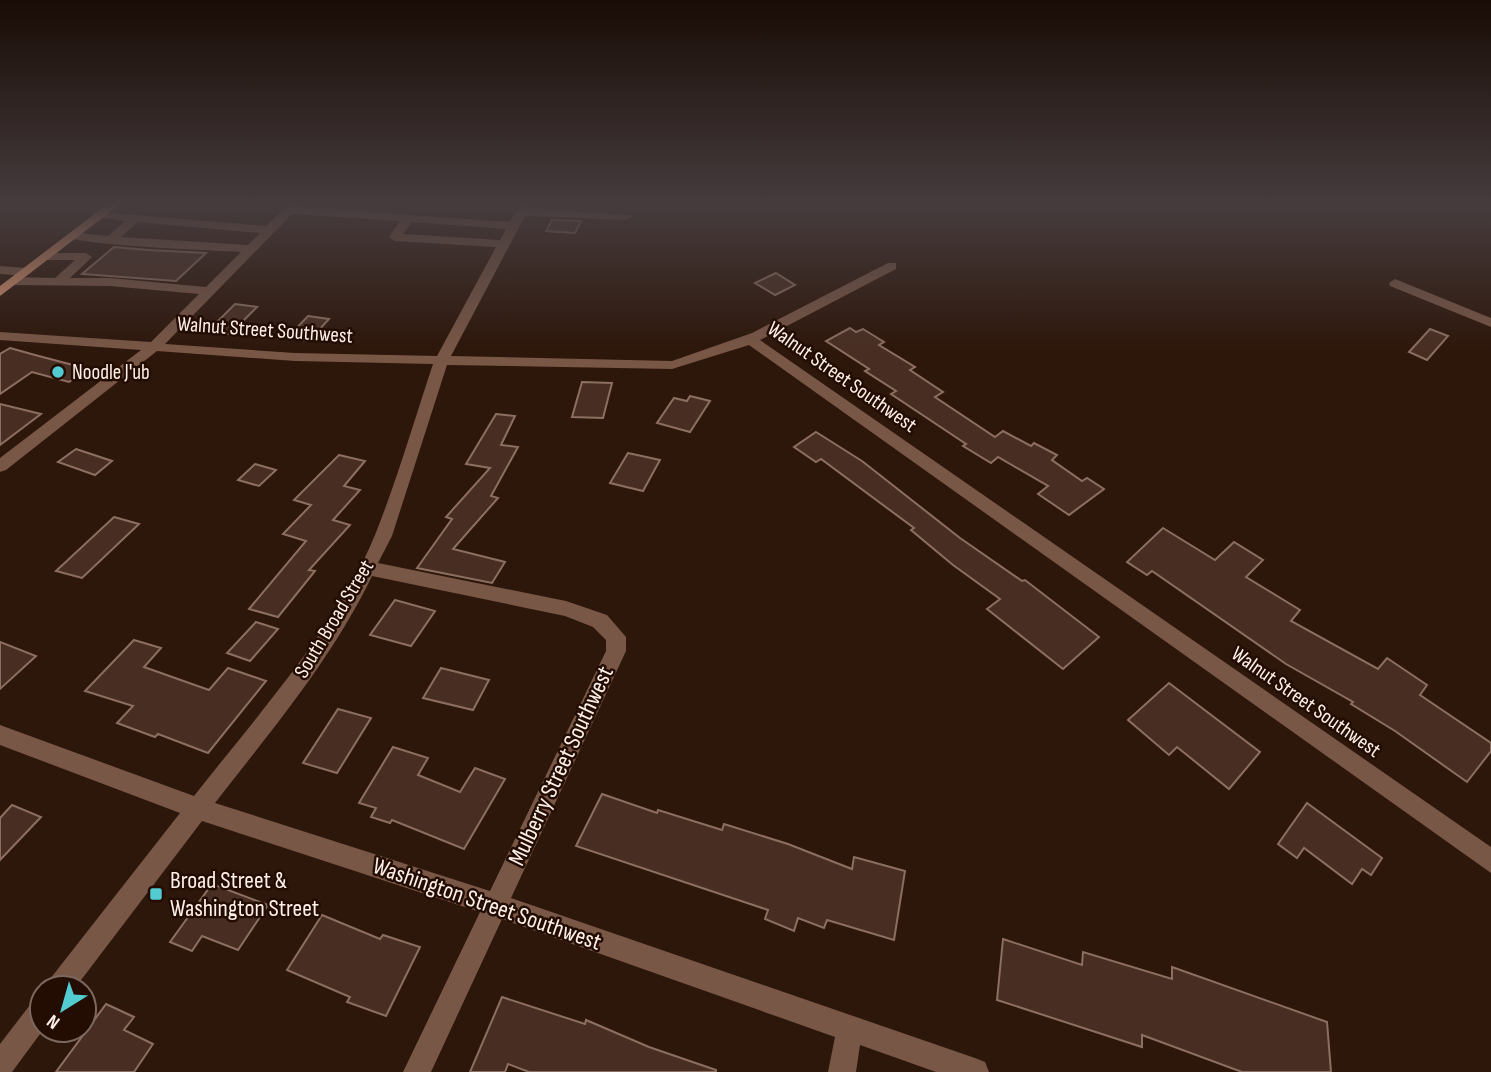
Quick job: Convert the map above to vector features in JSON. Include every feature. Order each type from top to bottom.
[{"type":"main road","points":[[0,292],[51,253]]},
{"type":"street","points":[[0,466],[155,346],[246,253]]},
{"type":"street","name":"South Broad Street","points":[[70,974],[298,679],[353,596],[383,536],[441,362],[499,253]]},
{"type":"street","points":[[47,256],[86,257],[56,283]]},
{"type":"street","points":[[750,339],[892,266]]},
{"type":"street","points":[[0,270],[26,272]]},
{"type":"street","points":[[14,281],[110,282],[209,291]]},
{"type":"street","points":[[1395,283],[1491,323]]},
{"type":"street","name":"Walnut Street Southwest","points":[[0,336],[295,357],[672,365],[711,356],[750,339],[1491,861]]},
{"type":"street","name":"Mulberry Street Southwest","points":[[367,568],[566,609],[600,621],[616,637],[616,651],[417,1072]]},
{"type":"street","name":"Washington Street Southwest","points":[[0,734],[196,808],[495,905],[975,1072]]},
{"type":"street","points":[[0,1066],[28,1029]]},
{"type":"street","points":[[842,1072],[850,1030]]},
{"type":"building","points":[[107,253],[206,253],[176,281],[82,274]]},
{"type":"building","points":[[776,273],[795,285],[775,295],[755,283]]},
{"type":"building","points":[[235,304],[257,307],[230,334],[207,332]]},
{"type":"building","points":[[308,316],[329,319],[309,341],[287,338]]},
{"type":"building","points":[[850,328],[856,332],[863,329],[884,342],[879,345],[915,367],[910,370],[943,392],[935,397],[995,437],[1003,431],[1031,446],[1034,443],[1057,455],[1052,460],[1082,481],[1087,478],[1104,489],[1069,515],[1038,494],[1048,486],[998,457],[991,463],[963,446],[966,444],[891,394],[896,391],[865,371],[869,369],[826,341]]},
{"type":"building","points":[[1430,329],[1448,336],[1427,360],[1409,352]]},
{"type":"building","points":[[10,348],[88,369],[69,382],[32,372],[0,394],[0,354]]},
{"type":"building","points":[[582,382],[612,383],[603,418],[572,417]]},
{"type":"building","points":[[690,396],[710,401],[690,432],[657,423],[674,398],[687,401]]},
{"type":"building","points":[[0,404],[41,414],[0,445]]},
{"type":"building","points":[[496,414],[515,416],[501,445],[518,447],[491,496],[498,498],[453,549],[505,562],[492,583],[417,568],[452,519],[446,517],[490,468],[466,464]]},
{"type":"building","points":[[816,432],[862,461],[960,538],[1022,581],[1025,580],[1099,637],[1063,669],[987,609],[1000,599],[953,565],[911,530],[914,528],[821,459],[816,462],[794,447]]},
{"type":"building","points":[[76,449],[112,461],[95,475],[58,462]]},
{"type":"building","points":[[628,453],[660,460],[643,491],[610,483]]},
{"type":"building","points":[[339,455],[365,461],[344,486],[360,490],[333,520],[350,525],[309,570],[315,571],[278,617],[249,609],[306,541],[283,534],[311,505],[294,500]]},
{"type":"building","points":[[255,464],[276,470],[259,486],[238,480]]},
{"type":"building","points":[[114,517],[139,524],[82,578],[56,571]]},
{"type":"building","points":[[1163,528],[1215,560],[1234,542],[1263,560],[1246,577],[1300,610],[1291,621],[1378,669],[1387,658],[1427,685],[1420,695],[1491,743],[1491,751],[1467,782],[1395,731],[1351,704],[1353,702],[1286,664],[1152,571],[1147,575],[1127,562]]},
{"type":"building","points":[[395,600],[435,611],[411,646],[370,635]]},
{"type":"building","points":[[256,622],[278,629],[250,661],[227,653]]},
{"type":"building","points":[[134,640],[161,648],[144,667],[209,690],[228,668],[266,681],[208,753],[158,734],[155,737],[117,723],[133,706],[85,691]]},
{"type":"building","points":[[0,642],[36,656],[0,689]]},
{"type":"building","points":[[441,668],[489,680],[473,710],[423,698]]},
{"type":"building","points":[[1169,683],[1260,752],[1229,789],[1177,747],[1169,755],[1128,720]]},
{"type":"building","points":[[338,709],[371,718],[337,773],[303,763]]},
{"type":"building","points":[[393,747],[428,758],[418,775],[460,792],[475,768],[505,779],[464,849],[392,820],[390,823],[371,817],[376,808],[359,803]]},
{"type":"building","points":[[602,794],[657,813],[658,810],[722,830],[724,824],[788,844],[852,869],[854,857],[905,871],[894,940],[827,920],[824,928],[798,918],[794,931],[765,919],[768,910],[576,846]]},
{"type":"building","points":[[1307,803],[1382,858],[1371,875],[1362,869],[1352,884],[1304,848],[1297,858],[1278,844]]},
{"type":"building","points":[[12,805],[41,817],[0,860],[0,818]]},
{"type":"building","points":[[212,884],[268,905],[238,950],[202,936],[192,951],[170,942]]},
{"type":"building","points":[[322,915],[380,939],[383,935],[420,947],[386,1016],[347,1002],[350,997],[287,970]]},
{"type":"building","points":[[1003,939],[1082,965],[1083,952],[1172,979],[1172,967],[1327,1022],[1331,1072],[1242,1072],[1142,1035],[1142,1047],[997,1000]]},
{"type":"building","points":[[502,997],[585,1024],[586,1020],[716,1072],[529,1072],[508,1064],[505,1072],[470,1072]]},
{"type":"building","points":[[106,1004],[134,1017],[124,1030],[153,1044],[134,1072],[56,1072],[77,1044],[98,1044],[98,1015]]},
{"type":"place","name":"Noodle J'ub","points":[[58,372]]},
{"type":"place","name":"Broad Street & Washington Street","points":[[156,894]]}]
